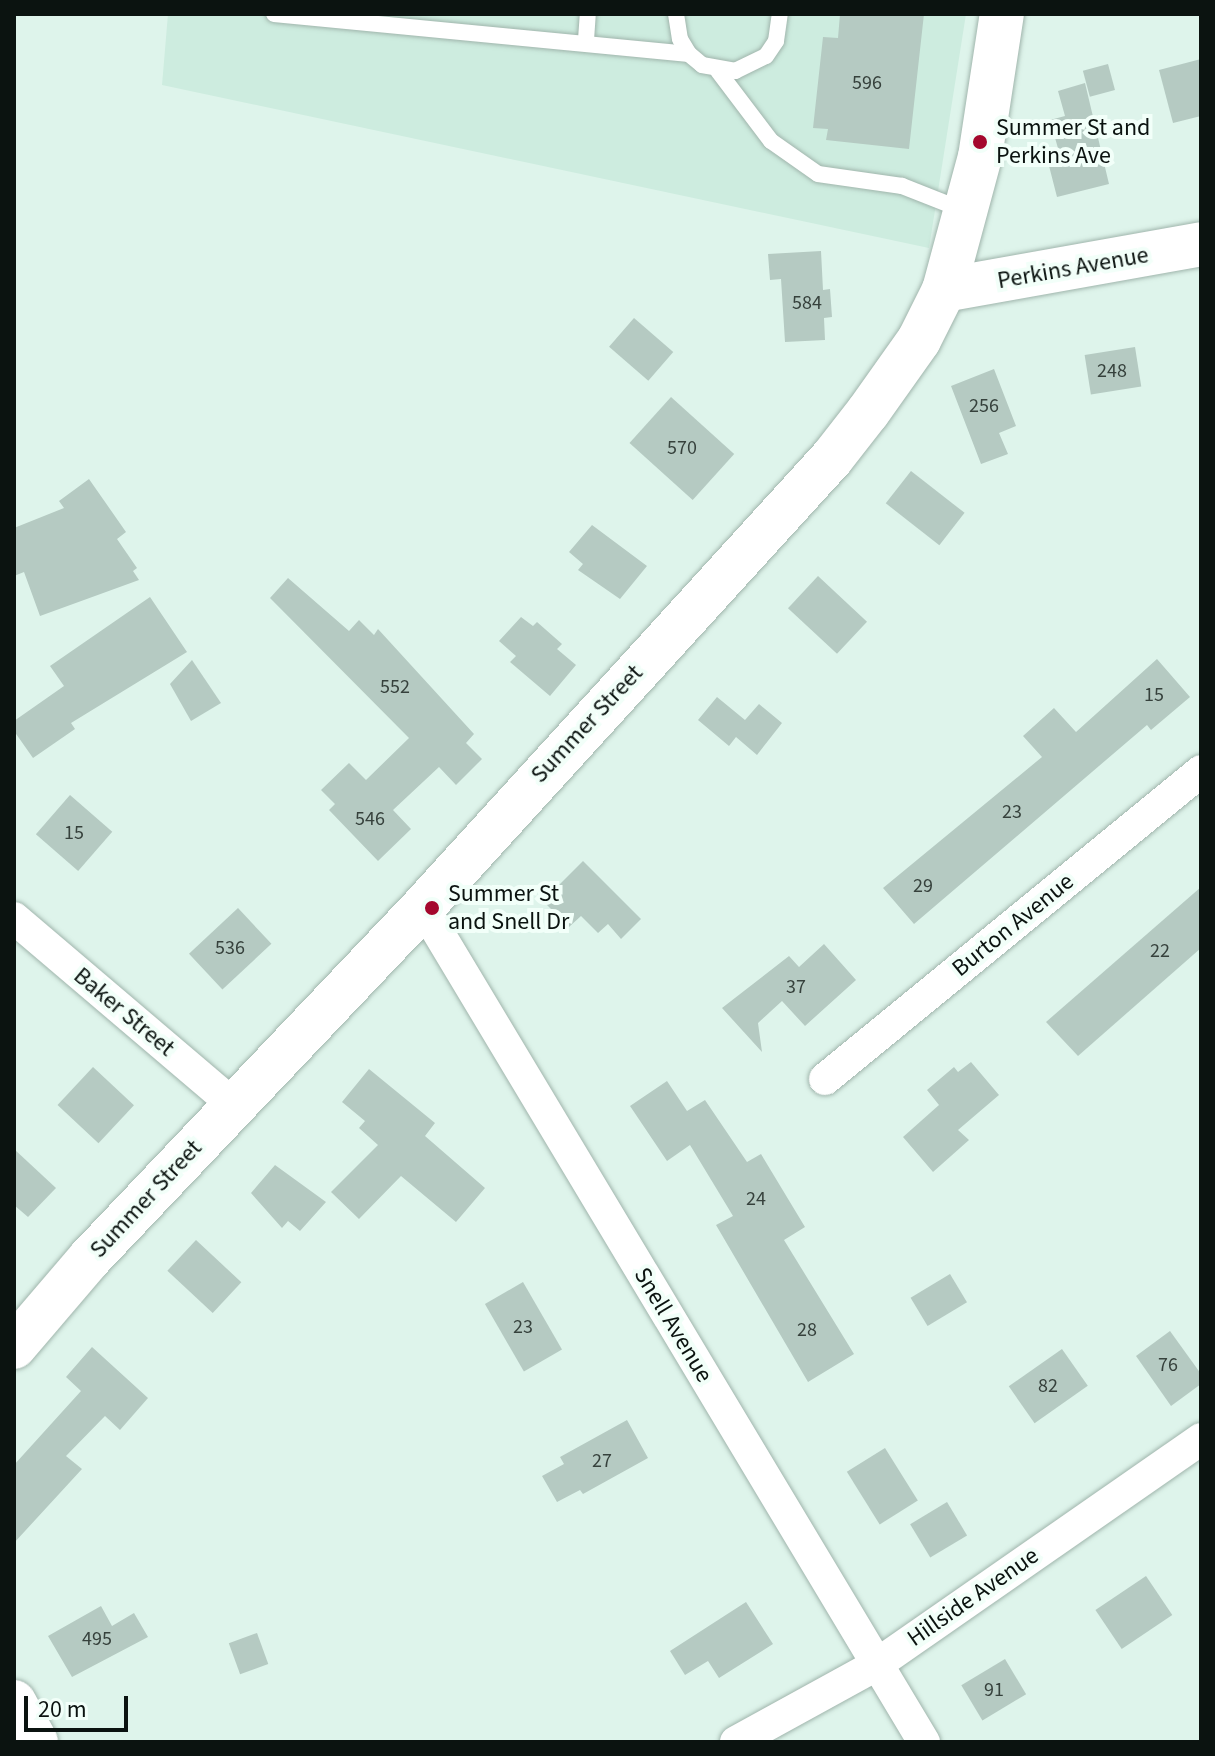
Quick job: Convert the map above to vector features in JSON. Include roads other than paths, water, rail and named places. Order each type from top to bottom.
[{"type":"street","name":"Summer Street","points":[[14,1347],[234,1105],[423,907],[832,458],[919,340],[944,290],[990,106],[1002,14]]},
{"type":"street","name":"Perkins Avenue","points":[[944,290],[1198,249]]},
{"type":"street","name":"Burton Avenue","points":[[825,1079],[1201,771]]},
{"type":"street","name":"Snell Avenue","points":[[423,907],[924,1742]]},
{"type":"street","name":"Baker Street","points":[[14,918],[234,1105]]},
{"type":"street","name":"Hillside Avenue","points":[[736,1742],[876,1665],[1201,1439]]},
{"type":"street","points":[[14,1702],[36,1742]]},
{"type":"lane","points":[[274,14],[586,40],[689,54],[718,71],[771,141],[807,167],[902,186],[965,211]]},
{"type":"lane","points":[[586,40],[588,14]]},
{"type":"lane","points":[[676,14],[680,39],[689,54]]},
{"type":"lane","points":[[718,71],[735,71],[766,56],[776,41],[780,14]]},
{"type":"place","name":"Summer St and Perkins Ave","points":[[980,142]]},
{"type":"place","name":"Summer St and Snell Dr","points":[[432,908]]}]
